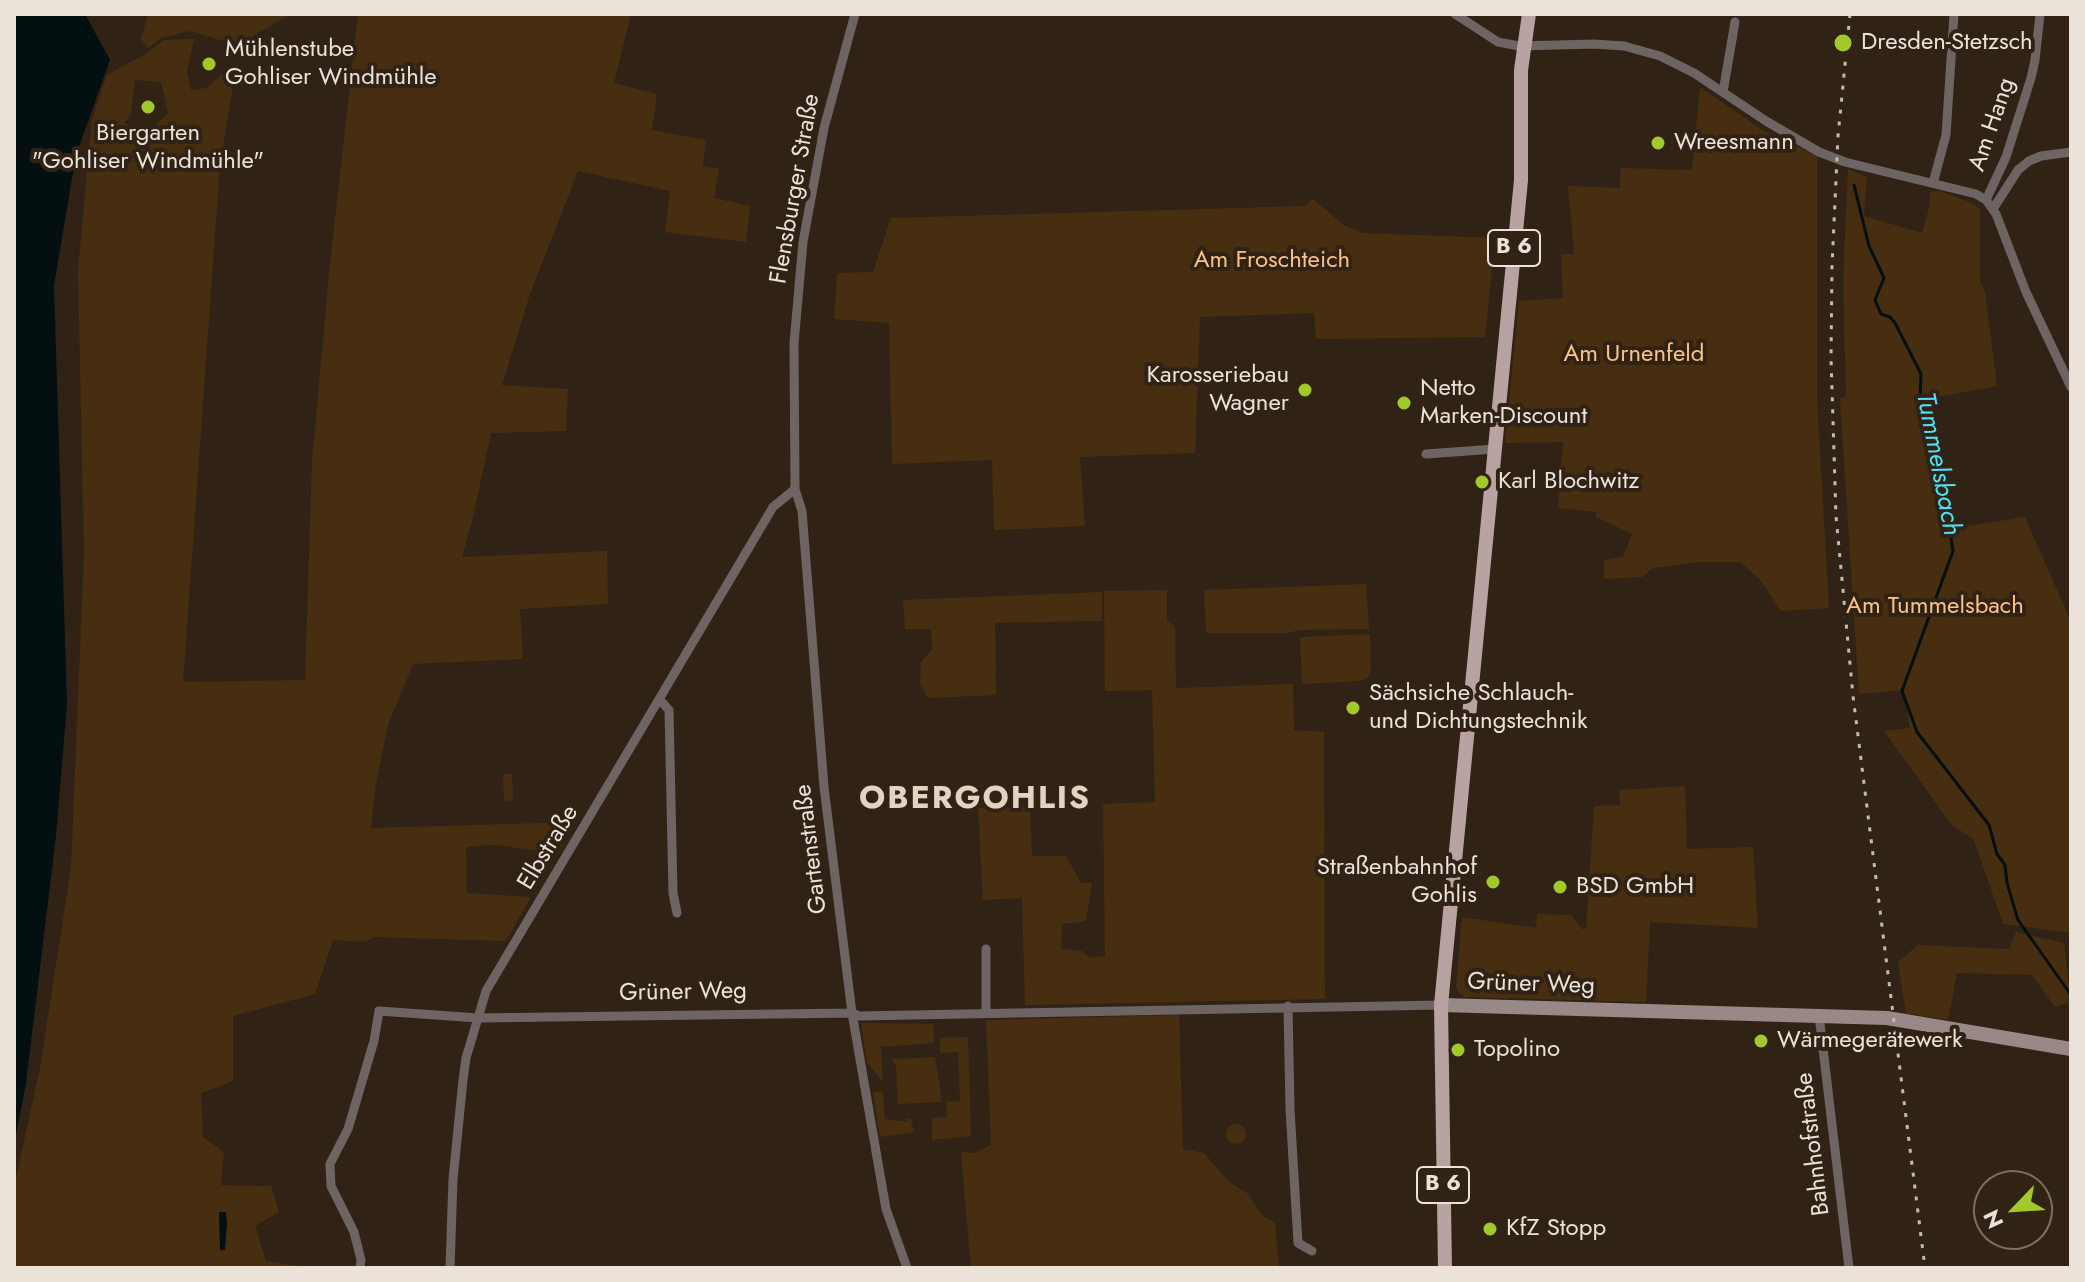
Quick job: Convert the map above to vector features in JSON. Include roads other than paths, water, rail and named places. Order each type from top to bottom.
[{"type":"main road","name":"B 6","points":[[1445,1268],[1441,1005],[1521,180],[1521,70],[1529,14]]},
{"type":"street","name":"Flensburger Straße","points":[[795,469],[794,343],[803,242],[824,128],[855,14]]},
{"type":"street","points":[[1455,14],[1498,42],[1525,47],[1535,44],[1624,46],[1660,56],[1679,64],[1819,152],[1845,162],[1976,194],[1986,200],[1993,209],[2031,304],[2071,387]]},
{"type":"street","points":[[1933,183],[1946,135],[1954,14]]},
{"type":"street","name":"Am Hang","points":[[1986,200],[2006,157],[2031,78],[2040,14]]},
{"type":"street","points":[[1723,92],[1735,22]]},
{"type":"street","points":[[1993,209],[2018,170],[2029,161],[2071,152]]},
{"type":"street","points":[[1426,454],[1495,449]]},
{"type":"street","name":"Gartenstraße","points":[[795,469],[795,489],[802,511],[824,787],[852,1013],[886,1209],[907,1268]]},
{"type":"street","name":"Elbstraße","points":[[450,1268],[453,1179],[461,1094],[466,1058],[486,991],[773,507],[795,489]]},
{"type":"street","points":[[660,700],[669,710],[673,893],[677,913]]},
{"type":"street","points":[[986,949],[986,1013]]},
{"type":"street","name":"Grüner Weg","points":[[360,1268],[354,1232],[331,1186],[330,1164],[348,1129],[374,1041],[379,1011],[478,1018],[852,1013],[859,1016],[1441,1005],[1893,1019],[2071,1049]]},
{"type":"street","points":[[1288,1006],[1298,1243],[1312,1251]]},
{"type":"street","name":"Bahnhofstraße","points":[[1819,1015],[1849,1268]]},
{"type":"waterway","name":"Tummelsbach","points":[[1854,185],[1869,246],[1884,278],[1875,300],[1881,314],[1895,323],[1921,374],[1920,400],[1936,441],[1953,551],[1902,691],[1917,732],[1989,825],[1997,854],[2005,865],[2018,920],[2071,995]]},
{"type":"railway","points":[[1850,14],[1838,136],[1832,266],[1831,358],[1836,516],[1853,696],[1925,1268]]},
{"type":"place","name":"Dresden-Stetzsch","points":[[1843,43]]},
{"type":"place","name":"Mühlenstube Gohliser Windmühle","points":[[209,64]]},
{"type":"place","name":"Biergarten \"Gohliser Windmühle\"","points":[[148,107]]},
{"type":"place","name":"Wreesmann","points":[[1658,143]]},
{"type":"place","name":"Karosseriebau Wagner","points":[[1305,390]]},
{"type":"place","name":"Netto Marken-Discount","points":[[1404,403]]},
{"type":"place","name":"Karl Blochwitz","points":[[1482,482]]},
{"type":"place","name":"Sächsiche Schlauch- und Dichtungstechnik","points":[[1353,708]]},
{"type":"place","name":"Straßenbahnhof Gohlis","points":[[1493,882]]},
{"type":"place","name":"BSD GmbH","points":[[1560,887]]},
{"type":"place","name":"Wärmegerätewerk","points":[[1761,1041]]},
{"type":"place","name":"Topolino","points":[[1458,1050]]},
{"type":"place","name":"KfZ Stopp","points":[[1490,1229]]},
{"type":"district","name":"OBERGOHLIS","points":[[975,800]]},
{"type":"park label","name":"Am Froschteich","points":[[1272,261]]},
{"type":"park label","name":"Am Urnenfeld","points":[[1634,355]]},
{"type":"park label","name":"Am Tummelsbach","points":[[1935,607]]}]
